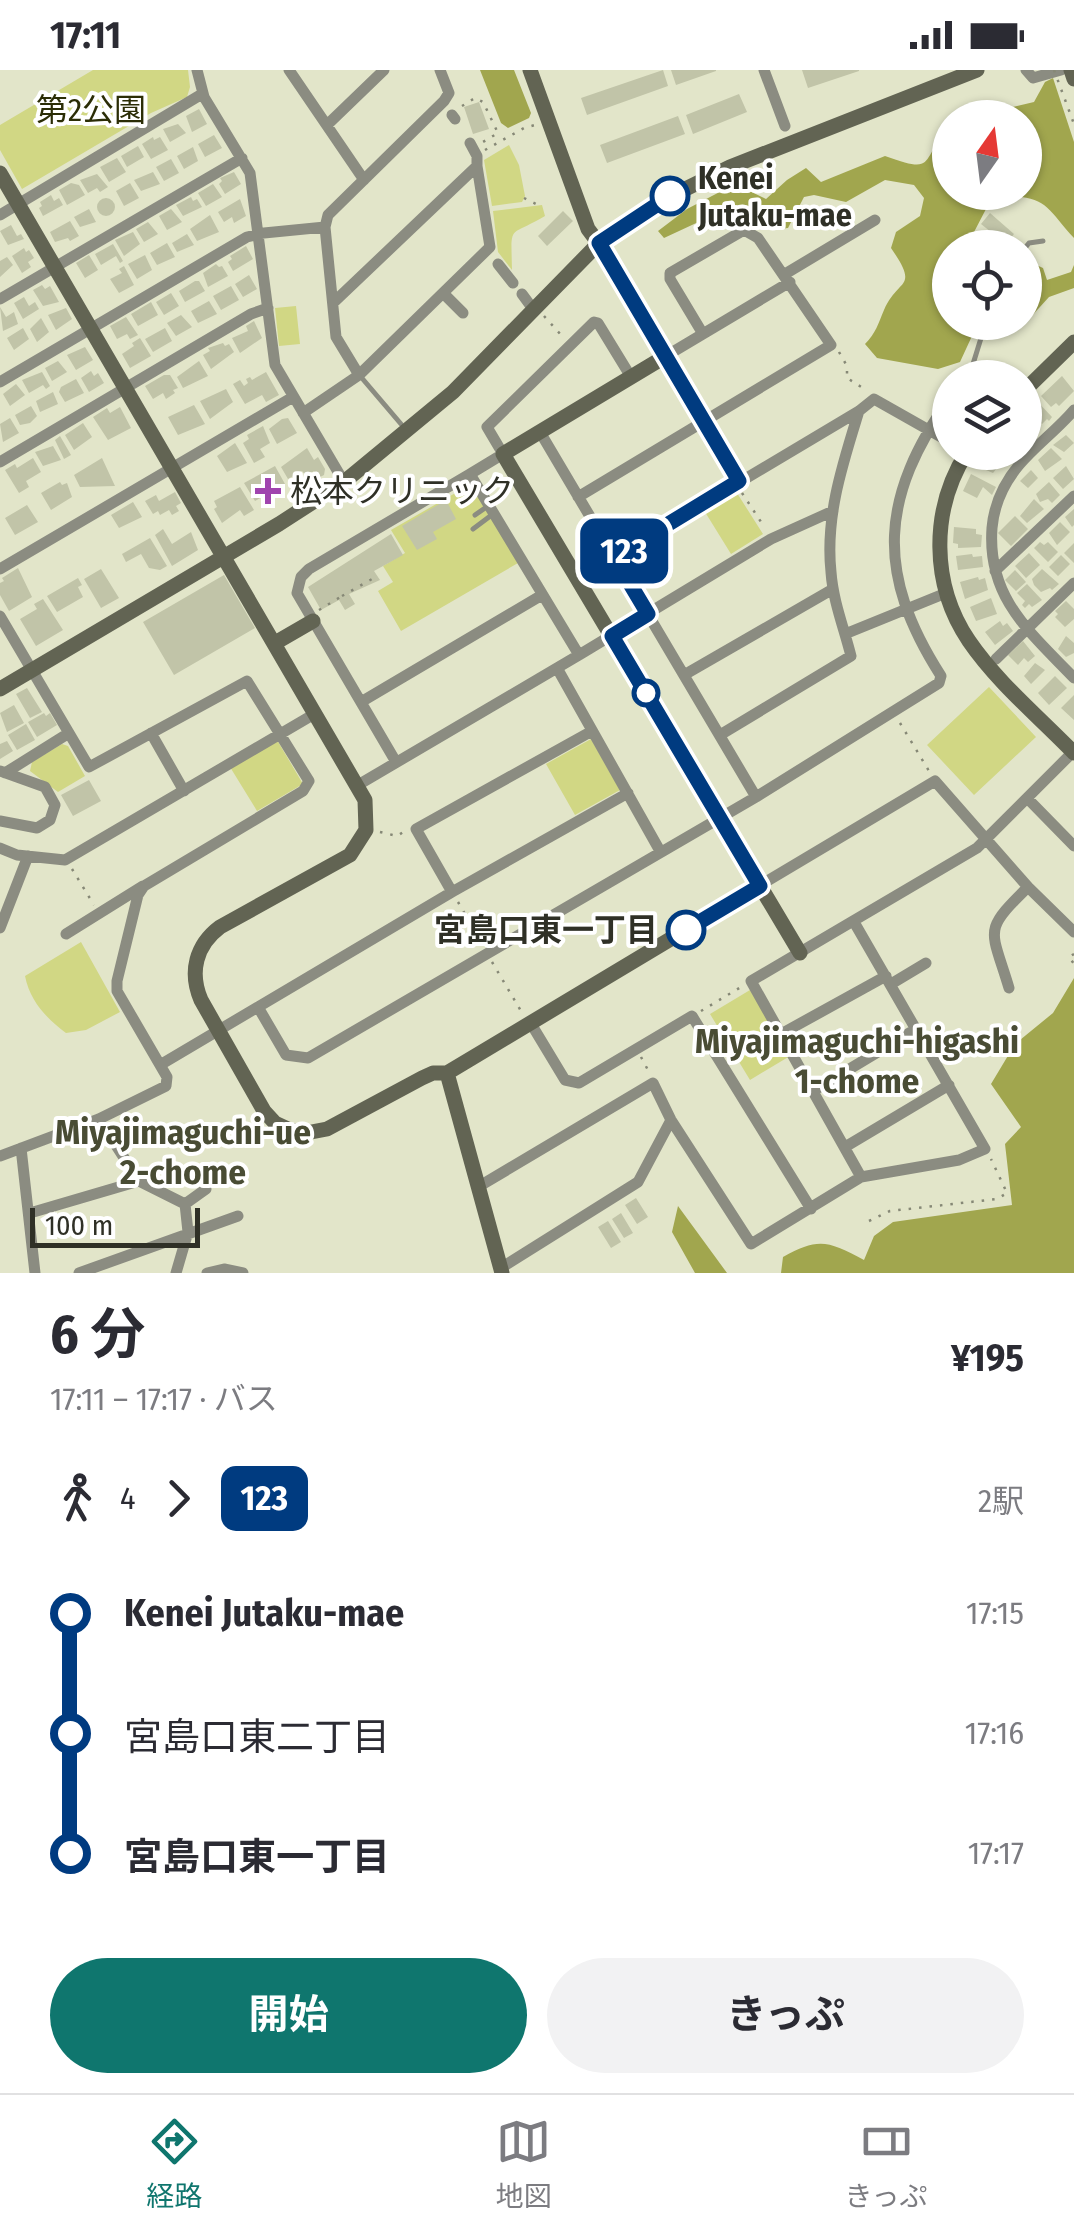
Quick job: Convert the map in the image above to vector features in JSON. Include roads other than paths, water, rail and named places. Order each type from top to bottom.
[{"type":"street","points":[[197,70],[202,94],[251,175],[274,362],[344,482]]},
{"type":"street","points":[[289,70],[364,180]]},
{"type":"street","points":[[326,125],[384,70]]},
{"type":"street","points":[[360,375],[336,337],[325,227],[328,215],[364,180],[450,112],[449,93],[440,70]]},
{"type":"street","points":[[530,70],[544,123],[588,229],[738,482]]},
{"type":"street","points":[[764,70],[784,126]]},
{"type":"street","points":[[0,689],[344,482],[453,392],[538,311],[599,243],[662,200],[707,176],[977,70]]},
{"type":"street","points":[[1026,70],[1033,78],[1058,70]]},
{"type":"street","points":[[1071,70],[1074,79]]},
{"type":"street","points":[[0,215],[154,118],[202,94]]},
{"type":"street","points":[[332,303],[481,152],[494,256],[513,283]]},
{"type":"street","points":[[0,299],[242,158]]},
{"type":"street","points":[[0,173],[365,800],[368,818],[364,836],[354,851],[220,927],[202,947],[195,966],[196,987],[218,1030],[267,1115],[280,1126],[300,1133],[327,1129],[422,1078],[447,1073],[526,1019],[935,781],[1028,887],[1074,932]]},
{"type":"street","points":[[396,762],[318,614],[297,593],[300,576],[704,334],[875,220]]},
{"type":"street","points":[[0,382],[258,234],[325,227]]},
{"type":"street","points":[[578,497],[831,344],[758,238],[744,230],[670,273],[704,334]]},
{"type":"street","points":[[302,412],[360,375],[443,293],[494,256]]},
{"type":"street","points":[[443,293],[463,313]]},
{"type":"street","points":[[522,294],[538,311]]},
{"type":"street","points":[[0,462],[251,314],[268,308]]},
{"type":"street","points":[[631,378],[594,322],[487,427],[800,953]]},
{"type":"street","points":[[1042,375],[1071,350]]},
{"type":"street","points":[[0,570],[293,397]]},
{"type":"street","points":[[258,1007],[286,1055],[308,1058],[719,818],[939,683],[941,676],[906,610],[894,565],[896,519],[910,466],[931,430],[874,399],[614,557]]},
{"type":"street","points":[[720,735],[851,656],[830,569],[836,482],[859,411]]},
{"type":"street","points":[[1072,418],[1019,465],[1000,495],[992,537],[994,571],[1002,593],[1026,628],[1073,674]]},
{"type":"street","points":[[540,432],[756,796]]},
{"type":"street","points":[[861,1177],[751,981],[986,839],[1074,752],[980,655],[960,626],[946,593],[940,524],[958,470]]},
{"type":"street","points":[[470,474],[579,655]]},
{"type":"street","points":[[994,571],[1074,496]]},
{"type":"street","points":[[358,785],[772,540],[834,511]]},
{"type":"street","points":[[996,659],[1074,584]]},
{"type":"street","points":[[684,676],[833,589]]},
{"type":"street","points":[[845,634],[946,593]]},
{"type":"street","points":[[362,702],[542,596]]},
{"type":"street","points":[[275,642],[318,614]]},
{"type":"street","points":[[0,616],[88,767],[247,681],[309,782],[308,788],[66,934]]},
{"type":"street","points":[[557,668],[660,851]]},
{"type":"street","points":[[0,848],[65,860],[316,714]]},
{"type":"street","points":[[452,892],[416,830],[592,731]]},
{"type":"street","points":[[2,772],[68,733]]},
{"type":"street","points":[[151,733],[184,791]]},
{"type":"street","points":[[0,821],[37,828],[46,824],[54,810],[52,795],[45,787],[2,772]]},
{"type":"street","points":[[160,1065],[628,793]]},
{"type":"street","points":[[1028,798],[1074,846]]},
{"type":"street","points":[[0,928],[28,856]]},
{"type":"street","points":[[0,1156],[99,1120],[166,1086],[167,1077],[117,991],[144,886]]},
{"type":"street","points":[[1009,988],[994,925],[1028,887]]},
{"type":"street","points":[[478,1187],[653,1083],[671,1120],[751,1244],[861,1177],[959,1160],[985,1149],[854,922]]},
{"type":"street","points":[[781,1034],[926,963]]},
{"type":"street","points":[[526,1019],[565,1080],[579,1084],[692,1016],[811,1209]]},
{"type":"street","points":[[813,1091],[916,1029]]},
{"type":"street","points":[[447,1073],[502,1271],[638,1182],[671,1120]]},
{"type":"street","points":[[845,1147],[949,1085]]},
{"type":"street","points":[[99,1120],[139,1181],[185,1204]]},
{"type":"street","points":[[21,1148],[35,1273]]},
{"type":"street","points":[[30,1213],[139,1181]]},
{"type":"street","points":[[185,1204],[206,1190]]},
{"type":"street","points":[[176,1273],[188,1232],[185,1204]]},
{"type":"street","points":[[79,1273],[238,1216]]},
{"type":"street","points":[[208,1273],[224,1269],[243,1273]]},
{"type":"lane","points":[[360,375],[401,424]]},
{"type":"lane","points":[[475,516],[491,510]]},
{"type":"lane","points":[[472,529],[491,510]]},
{"type":"place","name":"Kenei Jutaku-mae","points":[[670,196]]},
{"type":"place","name":"松本クリニック","points":[[268,491]]},
{"type":"place","name":"宮島口東一丁目","points":[[686,930]]},
{"type":"district","name":"Miyajimaguchi-higashi 1-chome","points":[[857,1061]]},
{"type":"district","name":"Miyajimaguchi-ue 2-chome","points":[[183,1152]]},
{"type":"park label","name":"第2公園","points":[[91,110]]}]
